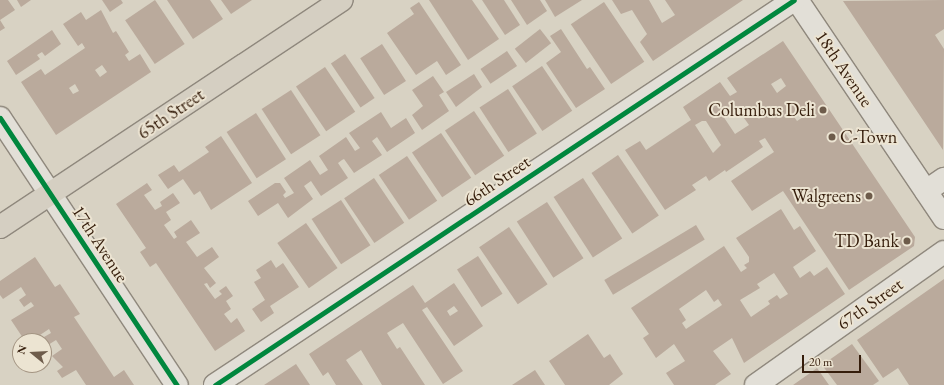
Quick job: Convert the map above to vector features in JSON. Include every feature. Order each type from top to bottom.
[{"type":"main road","name":"65th Street","points":[[0,227],[342,0]]},
{"type":"street","name":"66th Street","points":[[215,385],[794,0]]},
{"type":"street","name":"18th Avenue","points":[[797,0],[944,218]]},
{"type":"street","name":"17th Avenue","points":[[0,118],[177,385]]},
{"type":"street","points":[[926,191],[944,179]]},
{"type":"street","name":"67th Street","points":[[756,385],[944,252]]},
{"type":"building","points":[[0,0],[8,0],[15,10],[0,20]]},
{"type":"building","points":[[17,0],[31,0],[21,7]]},
{"type":"building","points":[[102,0],[121,0],[123,3],[110,12]]},
{"type":"building","points":[[155,0],[185,44],[155,64],[125,20]]},
{"type":"building","points":[[167,0],[210,0],[223,19],[193,39]]},
{"type":"building","points":[[221,0],[252,0],[231,14]]},
{"type":"building","points":[[429,0],[472,0],[499,39],[468,60]]},
{"type":"building","points":[[482,0],[504,0],[520,25],[505,35]]},
{"type":"building","points":[[511,0],[540,0],[547,11],[527,25]]},
{"type":"building","points":[[545,0],[582,0],[555,17]]},
{"type":"building","points":[[612,0],[649,0],[662,23],[675,15],[665,0],[743,0],[653,61],[640,42],[647,34],[632,10],[621,14]]},
{"type":"building","points":[[944,0],[944,29],[935,35],[944,49],[943,150],[843,1]]},
{"type":"building","points":[[419,2],[461,65],[446,75],[437,61],[416,75],[387,33],[414,14],[410,8]]},
{"type":"building","points":[[604,2],[644,62],[611,84],[571,24]]},
{"type":"building","points":[[101,10],[113,33],[116,31],[129,52],[125,55],[129,61],[140,54],[151,72],[56,135],[21,82],[41,69],[45,75],[85,48],[82,43],[78,46],[63,24],[81,12],[86,20]],"holes":[[[102,65],[107,72],[100,77],[95,70]],[[75,84],[79,91],[73,94],[69,88]]]},
{"type":"building","points":[[0,20],[5,28],[0,31]]},
{"type":"building","points":[[540,29],[551,43],[526,63],[515,49]]},
{"type":"building","points":[[561,29],[587,69],[590,67],[605,89],[576,108],[546,63],[561,52],[550,36]]},
{"type":"building","points":[[52,30],[61,44],[45,56],[42,52],[37,55],[40,59],[16,75],[7,61]]},
{"type":"building","points":[[783,41],[915,237],[914,246],[849,290],[783,191],[752,211],[731,181],[774,152],[765,138],[759,141],[763,147],[726,172],[725,170],[709,181],[706,176],[692,185],[696,190],[665,210],[625,150],[640,141],[646,150],[691,120],[683,107],[720,82],[730,96],[737,92],[727,78]],"holes":[[[781,78],[786,86],[777,93],[771,84]],[[734,104],[749,125],[735,134],[721,113]],[[801,108],[806,115],[797,121],[792,114]],[[702,121],[706,121],[721,145],[713,153],[695,125]]]},
{"type":"building","points":[[382,44],[406,81],[384,95],[360,58]]},
{"type":"building","points":[[507,51],[517,66],[491,84],[480,69]]},
{"type":"building","points":[[345,54],[375,98],[361,107],[331,64]]},
{"type":"building","points":[[542,66],[572,111],[542,131],[512,86]]},
{"type":"building","points":[[325,67],[355,112],[326,131],[296,87]]},
{"type":"building","points":[[474,74],[482,87],[456,107],[446,92]]},
{"type":"building","points":[[433,76],[444,92],[439,95],[449,111],[422,130],[412,115],[423,106],[412,90]]},
{"type":"building","points":[[508,89],[537,133],[508,152],[479,108]]},
{"type":"building","points":[[291,90],[320,135],[291,154],[262,109]]},
{"type":"building","points":[[474,111],[504,156],[475,175],[445,131]]},
{"type":"building","points":[[381,112],[391,128],[406,118],[415,133],[387,152],[377,137],[372,141],[382,155],[354,173],[344,159],[342,160],[338,163],[348,178],[321,196],[311,181],[304,186],[313,199],[288,218],[278,203],[258,216],[248,201],[275,183],[280,183],[286,192],[283,195],[285,198],[294,193],[284,178],[310,160],[320,175],[328,170],[319,156],[346,137],[355,151],[360,148],[349,133]]},
{"type":"building","points":[[256,113],[286,159],[257,178],[227,132]]},
{"type":"building","points":[[441,133],[471,178],[442,197],[412,153]]},
{"type":"building","points":[[221,136],[252,183],[211,210],[200,191],[194,195],[183,179],[168,189],[158,175],[174,165],[179,172],[209,152],[205,147]]},
{"type":"building","points":[[618,155],[659,216],[632,233],[591,173]]},
{"type":"building","points":[[407,156],[437,201],[409,220],[379,175]]},
{"type":"building","points":[[374,178],[404,223],[374,243],[344,198]]},
{"type":"building","points":[[583,178],[622,238],[593,257],[554,197]]},
{"type":"building","points":[[147,183],[152,190],[144,195],[155,210],[162,206],[160,202],[173,193],[180,203],[166,212],[171,220],[164,225],[174,239],[177,237],[174,232],[191,220],[200,233],[186,242],[197,257],[212,247],[219,257],[204,268],[216,283],[210,288],[207,283],[204,284],[215,299],[222,294],[219,291],[226,286],[233,296],[226,301],[231,309],[224,314],[231,323],[237,318],[245,331],[215,351],[156,263],[150,267],[140,252],[146,248],[116,204]]},
{"type":"building","points":[[341,200],[370,245],[341,264],[312,219]]},
{"type":"building","points":[[547,202],[583,258],[553,278],[517,222]]},
{"type":"building","points":[[781,209],[794,230],[800,226],[816,251],[793,267],[800,278],[810,271],[814,276],[827,267],[845,294],[744,363],[732,338],[713,351],[731,374],[715,385],[674,385],[666,373],[685,361],[674,344],[656,358],[643,338],[649,334],[631,308],[724,246],[741,272],[747,268],[744,265],[749,262],[749,257],[736,238]],"holes":[[[774,273],[788,294],[780,299],[777,295],[768,301],[770,304],[751,317],[740,300],[760,288],[757,284]],[[706,290],[714,302],[718,299],[722,305],[686,329],[682,323],[686,320],[679,309]]]},
{"type":"building","points":[[306,223],[338,268],[309,288],[277,243]]},
{"type":"building","points":[[696,225],[705,240],[613,295],[604,280]]},
{"type":"building","points":[[509,227],[548,284],[518,304],[479,247]]},
{"type":"building","points":[[478,256],[503,294],[482,307],[457,270]]},
{"type":"building","points":[[35,257],[55,287],[60,284],[80,314],[74,317],[114,377],[124,370],[134,385],[86,385],[76,370],[62,378],[57,371],[63,367],[52,356],[62,349],[56,340],[52,342],[52,333],[49,329],[43,333],[20,333],[11,320],[34,306],[31,302],[24,307],[19,300],[26,295],[21,287],[3,299],[0,295],[0,281]]},
{"type":"building","points":[[271,260],[276,268],[283,263],[299,287],[270,306],[274,313],[261,322],[252,309],[265,300],[254,282],[261,278],[256,270]]},
{"type":"building","points":[[944,279],[944,385],[909,385],[898,368],[883,378],[857,340]]},
{"type":"building","points":[[454,283],[483,326],[454,346],[427,307],[422,310],[463,371],[443,384],[403,323],[387,333],[397,349],[400,347],[425,385],[382,385],[361,350],[346,360],[363,385],[336,385],[328,372],[323,376],[309,354],[413,285],[425,303]],"holes":[[[454,306],[458,311],[450,316],[447,311]]]},
{"type":"building","points":[[588,334],[604,358],[610,354],[623,374],[609,385],[565,385],[549,361]]},
{"type":"building","points":[[852,344],[879,381],[873,385],[837,385],[822,365]]},
{"type":"building","points":[[296,364],[310,385],[264,385]]},
{"type":"building","points":[[817,368],[829,385],[793,385],[803,378]]},
{"type":"building","points":[[535,370],[545,385],[512,385]]},
{"type":"cycle path","points":[[215,385],[794,0]]},
{"type":"cycle path","points":[[0,118],[177,385]]},
{"type":"place","name":"Columbus Deli","points":[[823,110]]},
{"type":"place","name":"C-Town","points":[[832,137]]},
{"type":"place","name":"Walgreens","points":[[869,196]]},
{"type":"place","name":"TD Bank","points":[[907,241]]}]
